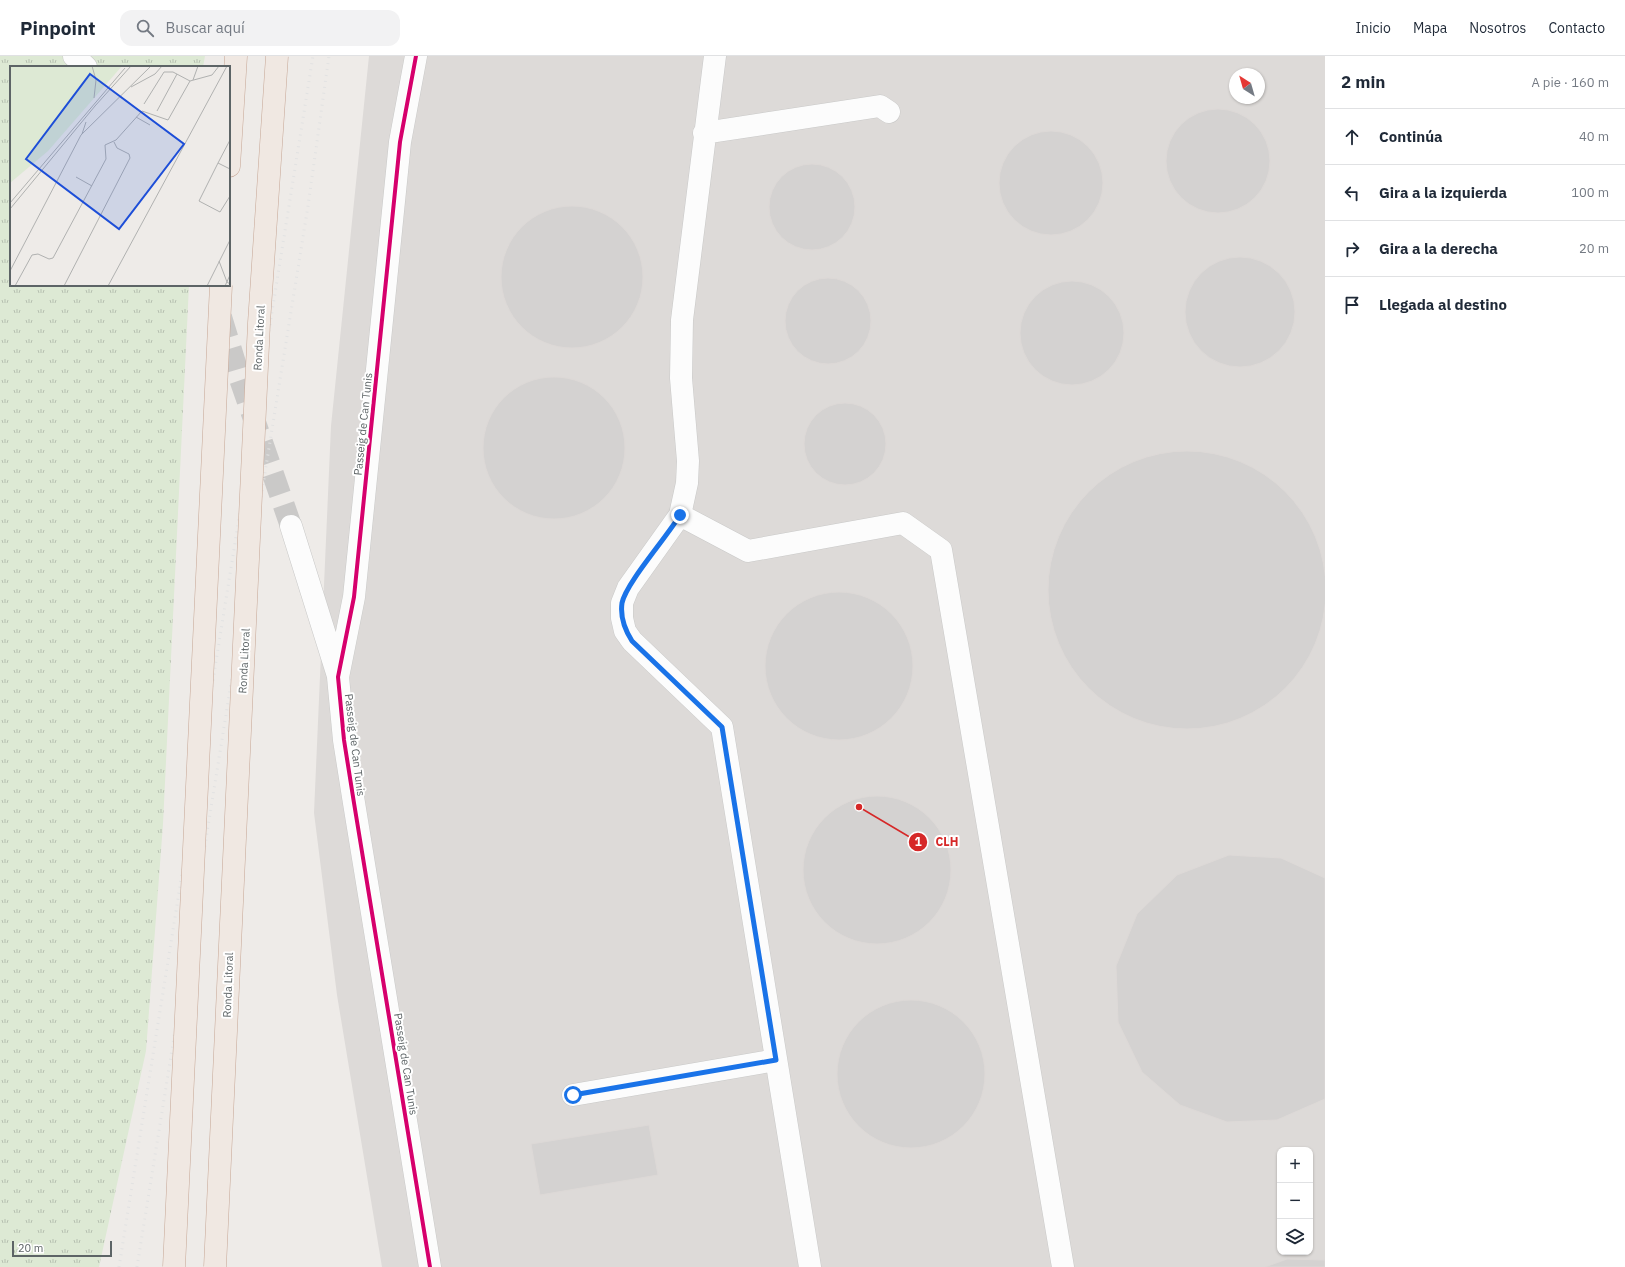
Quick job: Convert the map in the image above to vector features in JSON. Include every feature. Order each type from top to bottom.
[{"type":"highway","points":[[230,150],[236,56]]},
{"type":"highway","name":"Ronda Litoral","points":[[215,1267],[260,323],[277,56]]},
{"type":"highway","points":[[174,1267],[221,286]]},
{"type":"street","points":[[74,56],[85,66]]},
{"type":"street","name":"Passeig de Can Tunis","points":[[416,56],[400,142],[354,597],[338,677],[344,740],[430,1267]]},
{"type":"street","points":[[714,56],[682,320],[681,378],[688,461],[687,483],[680,515],[628,588],[622,603],[622,618],[625,630],[632,641],[722,727],[810,1267]]},
{"type":"street","points":[[704,133],[880,106],[889,112]]},
{"type":"street","points":[[680,515],[748,551],[903,523],[941,550],[1063,1267]]},
{"type":"street","points":[[291,526],[338,677]]},
{"type":"street","points":[[573,1095],[776,1060]]},
{"type":"shaded area","points":[[369,56],[1325,56],[1325,1267],[382,1267],[337,995],[314,813],[331,426]]},
{"type":"green space","points":[[0,56],[205,56],[203,66],[10,66],[10,286],[189,286],[163,824],[146,1051],[99,1267],[0,1267]]},
{"type":"building","points":[[1218,109],[1238,113],[1255,124],[1266,141],[1270,161],[1266,181],[1255,198],[1238,209],[1218,213],[1198,209],[1181,198],[1170,181],[1166,161],[1170,141],[1181,124],[1198,113]]},
{"type":"building","points":[[1051,131],[1071,135],[1088,146],[1099,163],[1103,183],[1099,203],[1088,220],[1071,231],[1051,235],[1031,231],[1014,220],[1003,203],[999,183],[1003,163],[1014,146],[1031,135]]},
{"type":"building","points":[[812,164],[829,167],[843,176],[852,190],[855,207],[852,224],[843,238],[829,247],[812,250],[795,247],[781,238],[772,224],[769,207],[772,190],[781,176],[795,167]]},
{"type":"building","points":[[565,206],[579,206],[593,209],[605,214],[617,222],[627,232],[638,250],[642,263],[642,291],[638,304],[627,322],[617,332],[605,340],[593,345],[579,348],[565,348],[551,345],[539,340],[527,332],[517,322],[509,310],[504,298],[501,284],[501,270],[504,256],[509,244],[517,232],[527,222],[539,214],[551,209]]},
{"type":"building","points":[[1240,257],[1261,261],[1271,266],[1279,273],[1286,281],[1291,291],[1295,312],[1291,333],[1286,343],[1279,351],[1271,358],[1261,363],[1240,367],[1219,363],[1209,358],[1201,351],[1194,343],[1189,333],[1185,312],[1189,291],[1194,281],[1201,273],[1209,266],[1219,261]]},
{"type":"building","points":[[828,278],[844,282],[858,291],[867,305],[871,321],[867,337],[858,351],[844,360],[828,364],[812,360],[798,351],[789,337],[785,321],[789,305],[798,291],[812,282]]},
{"type":"building","points":[[1072,281],[1092,285],[1109,296],[1120,313],[1124,333],[1120,353],[1109,370],[1092,381],[1072,385],[1052,381],[1035,370],[1024,353],[1020,333],[1024,313],[1035,296],[1052,285]]},
{"type":"building","points":[[547,377],[561,377],[575,380],[587,385],[599,393],[609,403],[620,421],[624,434],[624,462],[620,475],[609,493],[599,503],[587,511],[575,516],[561,519],[547,519],[533,516],[521,511],[509,503],[499,493],[491,481],[486,469],[483,455],[483,441],[486,427],[491,415],[499,403],[509,393],[521,385],[533,380]]},
{"type":"building","points":[[845,403],[861,406],[874,415],[883,428],[886,444],[883,460],[874,473],[861,482],[845,485],[829,482],[816,473],[807,460],[804,444],[807,428],[816,415],[829,406]]},
{"type":"building","points":[[1187,451],[1227,457],[1253,467],[1275,482],[1295,502],[1310,524],[1320,550],[1326,590],[1320,630],[1310,656],[1295,678],[1275,698],[1253,713],[1227,723],[1187,729],[1147,723],[1121,713],[1099,698],[1079,678],[1064,656],[1054,630],[1048,590],[1054,550],[1064,524],[1079,502],[1099,482],[1121,467],[1147,457]]},
{"type":"building","points":[[846,592],[867,597],[880,604],[896,619],[908,638],[912,652],[912,680],[908,694],[901,707],[886,723],[880,728],[861,737],[846,740],[832,740],[811,735],[798,728],[777,707],[770,694],[766,680],[765,659],[770,638],[777,625],[798,604],[811,597],[825,593]]},
{"type":"building","points":[[884,796],[899,799],[912,804],[930,817],[943,835],[946,842],[950,855],[950,885],[946,898],[943,905],[930,923],[912,936],[905,939],[892,943],[870,944],[855,941],[842,936],[824,923],[811,905],[808,898],[804,885],[803,863],[806,848],[811,835],[824,817],[842,804],[849,801],[862,797]]},
{"type":"building","points":[[1229,855],[1281,858],[1325,878],[1325,1099],[1277,1120],[1227,1122],[1180,1105],[1142,1072],[1118,1022],[1116,966],[1137,914],[1177,875]]},
{"type":"building","points":[[918,1000],[932,1003],[952,1012],[968,1027],[973,1033],[982,1053],[985,1074],[984,1088],[976,1109],[973,1115],[958,1131],[952,1136],[932,1145],[918,1148],[904,1148],[890,1145],[870,1136],[849,1115],[838,1088],[837,1067],[840,1053],[849,1033],[870,1012],[897,1001]]},
{"type":"building","points":[[649,1125],[658,1175],[540,1195],[531,1144]]},
{"type":"building","points":[[1287,1259],[1325,1260],[1325,1267],[1265,1267]]},
{"type":"tunnel","points":[[221,317],[239,376],[291,526]]},
{"type":"railway","points":[[119,1267],[313,56]]},
{"type":"railway","points":[[137,1267],[308,206],[329,56]]},
{"type":"cycle path","points":[[416,56],[400,142],[354,597],[338,677],[344,740],[430,1267]]},
{"type":"place","name":"CLH","points":[[859,807]]},
{"type":"route","points":[[573,1095],[776,1060],[722,727],[632,641],[625,630],[622,618],[622,603],[628,588],[680,515]]}]
